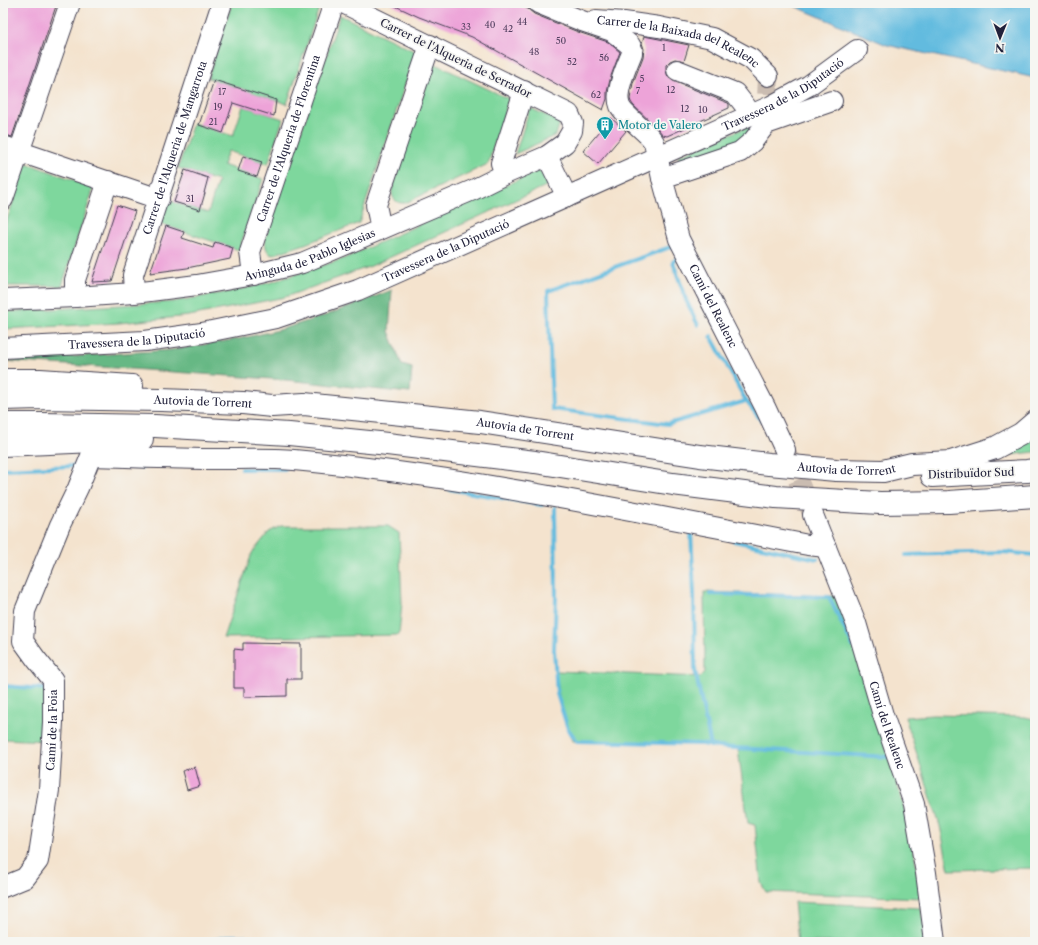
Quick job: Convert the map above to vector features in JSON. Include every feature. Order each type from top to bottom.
[{"type":"highway","points":[[3,380],[40,380],[272,394],[304,404]]},
{"type":"highway","name":"Autovia de Torrent","points":[[3,398],[161,400],[243,403],[272,406],[304,404],[480,422],[700,456],[836,470],[883,471],[912,464],[952,462],[995,448],[1021,434],[1035,422]]},
{"type":"highway","points":[[3,424],[155,426],[289,434],[379,443],[535,462],[673,484],[776,497],[880,503],[949,502],[1035,496]]},
{"type":"highway","points":[[3,445],[289,434]]},
{"type":"highway","name":"Distribuïdor Sud","points":[[883,471],[930,476],[1035,470]]},
{"type":"street","points":[[3,199],[11,148],[70,3]]},
{"type":"street","name":"Carrer de l'Alqueria de Mangarrota","points":[[134,293],[133,275],[222,3]]},
{"type":"street","name":"Carrer de l'Alqueria de Florentina","points":[[253,275],[250,252],[334,3]]},
{"type":"street","name":"Carrer de l'Alqueria de Serrador","points":[[343,3],[569,114]]},
{"type":"street","name":"Camí del Realenc","points":[[538,3],[582,21],[612,30],[630,45],[632,52],[619,90],[618,100],[620,108],[654,142],[662,178],[679,239],[765,407],[785,450]]},
{"type":"street","name":"Carrer de la Baixada del Realenc","points":[[582,21],[596,20],[638,24],[712,38],[751,59],[768,76]]},
{"type":"street","points":[[381,229],[376,205],[430,45]]},
{"type":"street","name":"Travessera de la Diputació","points":[[3,348],[145,341],[202,333],[276,318],[358,290],[771,106],[808,86],[857,50]]},
{"type":"street","points":[[677,70],[735,93],[746,107],[750,115]]},
{"type":"street","points":[[505,174],[501,163],[524,91]]},
{"type":"street","points":[[662,178],[740,152],[753,141],[766,124],[832,101]]},
{"type":"street","name":"Avinguda de Pablo Iglesias","points":[[3,300],[134,293],[198,285],[253,275],[302,262],[473,190],[547,156],[565,143],[572,131],[573,123],[569,114]]},
{"type":"street","points":[[11,148],[159,199]]},
{"type":"street","points":[[547,156],[567,197]]},
{"type":"street","points":[[75,297],[75,280],[108,181]]},
{"type":"street","name":"Camí de la Foia","points":[[3,887],[25,878],[38,861],[49,790],[53,722],[52,680],[23,641],[25,611],[60,525],[78,488],[90,456],[292,460],[399,472],[528,492],[641,512],[792,542],[826,547]]},
{"type":"street","name":"Camí del Realenc","points":[[813,515],[856,623],[883,715],[914,804],[926,873],[935,942]]},
{"type":"green space","points":[[232,3],[317,3],[320,5],[287,104],[208,78]]},
{"type":"green space","points":[[340,15],[416,52],[359,223],[272,255],[267,250],[265,239]]},
{"type":"green space","points":[[433,63],[509,99],[488,164],[405,203],[402,203],[393,198],[392,189]]},
{"type":"green space","points":[[243,106],[283,119],[268,164],[228,151],[223,165],[263,179],[239,250],[160,224],[168,200],[208,213],[218,181],[178,168],[193,123],[233,136]]},
{"type":"green space","points":[[530,108],[560,122],[556,135],[515,154]]},
{"type":"green space","points":[[754,124],[741,143],[681,165],[678,156]]},
{"type":"green space","points":[[26,163],[94,187],[62,286],[3,286],[3,232]]},
{"type":"green space","points":[[540,170],[548,185],[371,266],[285,297],[189,316],[119,323],[3,329],[3,312],[172,302],[234,291],[272,282],[343,259]]},
{"type":"green space","points":[[392,290],[389,331],[402,365],[412,368],[410,393],[286,380],[3,361],[171,350],[238,339],[279,330],[327,315]]},
{"type":"green space","points":[[1035,436],[1035,452],[1000,456]]},
{"type":"green space","points":[[281,526],[388,526],[399,533],[402,603],[399,635],[223,638],[252,553],[269,532]]},
{"type":"green space","points":[[704,592],[835,596],[846,624],[911,831],[921,898],[766,892],[761,883],[755,825],[748,823],[738,749],[715,745],[573,741],[560,705],[556,671],[701,677],[705,672]]},
{"type":"green space","points":[[3,686],[48,690],[46,741],[3,739]]},
{"type":"green space","points":[[933,715],[1024,717],[1035,719],[1035,868],[949,870],[940,826],[905,717]]},
{"type":"green space","points":[[794,902],[921,908],[927,942],[798,942]]},
{"type":"water","points":[[787,3],[1035,3],[1035,78],[887,45]]},
{"type":"building","points":[[3,3],[57,3],[12,137],[3,134]]},
{"type":"building","points":[[389,3],[515,3],[528,9],[534,14],[578,32],[608,42],[620,52],[611,76],[607,99],[603,110],[472,37],[419,17]]},
{"type":"building","points":[[644,36],[689,45],[684,61],[675,59],[666,65],[668,77],[673,81],[728,103],[729,108],[667,136],[663,135],[633,105],[630,99],[633,83],[643,57],[644,49],[642,43]]},
{"type":"building","points":[[214,80],[276,100],[274,116],[233,103],[223,133],[199,125]]},
{"type":"building","name":"Motor de Valero","points":[[611,118],[626,131],[598,164],[583,151]]},
{"type":"building","points":[[243,156],[262,162],[257,177],[238,171]]},
{"type":"building","points":[[185,170],[208,178],[200,210],[174,202]]},
{"type":"building","points":[[117,205],[135,211],[112,281],[92,282],[94,275]]},
{"type":"building","points":[[166,226],[184,232],[182,238],[213,248],[215,242],[233,248],[230,259],[187,268],[150,273]]},
{"type":"building","points":[[243,643],[301,644],[301,679],[287,679],[287,696],[244,697],[244,688],[234,688],[234,649],[243,650]]},
{"type":"building","points":[[195,767],[200,786],[187,790],[182,771]]},
{"type":"waterway","points":[[676,245],[548,291],[552,409],[668,424],[746,401]]},
{"type":"waterway","points":[[680,254],[681,255],[673,262],[686,300],[698,325]]},
{"type":"waterway","points":[[711,336],[746,401],[761,420]]},
{"type":"waterway","points":[[3,469],[73,466]]},
{"type":"waterway","points":[[99,467],[143,467]]},
{"type":"waterway","points":[[242,469],[285,469]]},
{"type":"waterway","points":[[449,489],[542,505]]},
{"type":"waterway","points":[[555,507],[556,599],[554,650],[557,694],[568,729],[577,741],[702,744],[719,747],[889,757]]},
{"type":"waterway","points":[[691,532],[694,594],[695,670],[711,746]]},
{"type":"waterway","points":[[734,541],[817,559]]},
{"type":"waterway","points":[[906,555],[1003,552],[1035,555]]},
{"type":"waterway","points":[[710,594],[829,597],[853,646]]},
{"type":"waterway","points":[[3,686],[46,690]]},
{"type":"waterway","points":[[206,942],[231,936],[244,936],[247,942]]},
{"type":"tunnel","points":[[766,124],[768,76]]},
{"type":"tunnel","points":[[786,452],[812,513]]},
{"type":"place","name":"Motor de Valero","points":[[605,140]]}]
